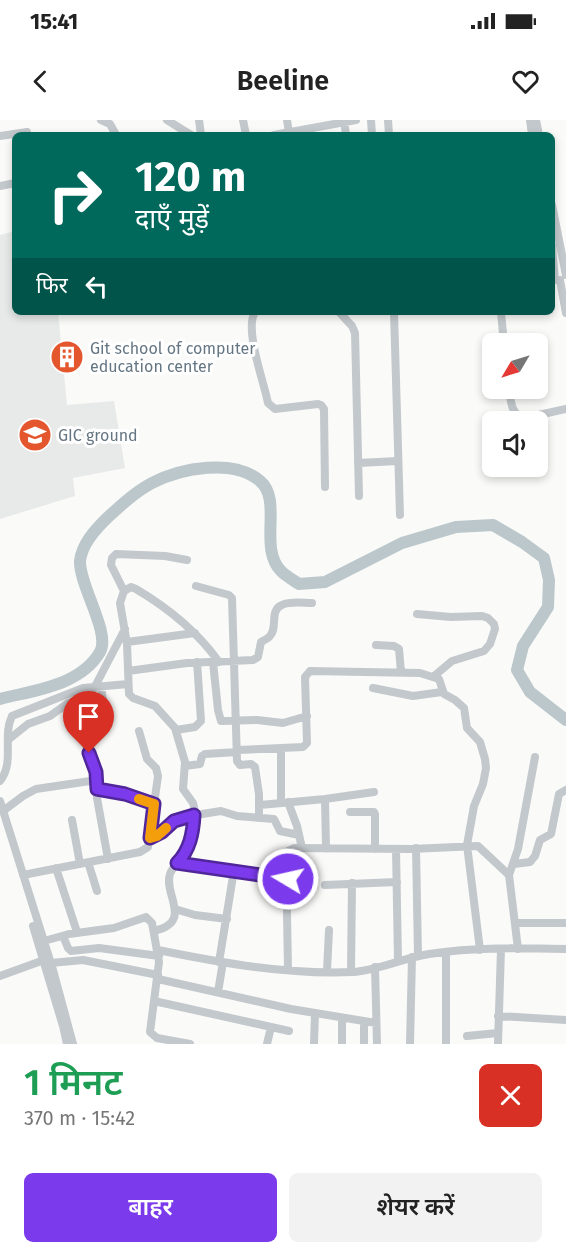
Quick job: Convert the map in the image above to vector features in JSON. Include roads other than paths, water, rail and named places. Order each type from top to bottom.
[{"type":"street","points":[[101,120],[112,127],[114,132]]},
{"type":"street","points":[[167,120],[186,132]]},
{"type":"street","points":[[292,132],[314,124],[329,130],[344,121],[356,120]]},
{"type":"street","points":[[555,235],[566,313]]},
{"type":"street","points":[[555,258],[560,279]]},
{"type":"street","points":[[253,315],[251,319],[252,332],[268,403],[275,408],[318,404],[324,409],[325,487]]},
{"type":"street","points":[[342,315],[355,333],[359,496]]},
{"type":"street","points":[[394,315],[400,515]]},
{"type":"street","points":[[501,315],[503,333]]},
{"type":"street","points":[[511,399],[513,410],[519,417],[525,418],[566,409]]},
{"type":"street","points":[[358,463],[398,461]]},
{"type":"street","points":[[154,931],[163,929],[171,923],[174,899],[169,881],[171,872],[185,853],[193,832],[194,803],[183,789],[185,766],[176,730],[155,706],[131,697],[128,684],[127,642],[120,603],[124,591],[111,565],[112,558],[116,554],[165,556],[187,560]]},
{"type":"street","points":[[196,586],[229,595],[232,598],[238,764],[251,764],[255,767],[260,805],[259,818]]},
{"type":"street","points":[[124,591],[132,587],[142,592],[171,612],[195,633],[216,662],[219,719],[223,722],[257,720],[284,723],[307,716]]},
{"type":"street","points":[[128,671],[196,663],[253,660],[258,657],[261,642],[272,632],[275,611],[279,606],[312,603]]},
{"type":"street","points":[[417,614],[451,617],[482,615],[494,624],[495,629],[490,644],[484,651],[452,661],[433,677]]},
{"type":"street","points":[[8,740],[28,724],[50,716],[68,703],[88,698],[99,686],[125,629]]},
{"type":"street","points":[[127,642],[195,633]]},
{"type":"street","points":[[376,645],[394,646],[399,649],[401,672]]},
{"type":"street","points":[[176,730],[195,727],[201,721],[196,663]]},
{"type":"street","points":[[185,766],[200,764],[205,754],[303,747],[307,743],[305,677],[307,672],[336,670],[420,673],[440,681],[442,692],[464,708],[466,728],[480,742],[485,759],[483,784],[474,806],[467,845],[480,950]]},
{"type":"street","points":[[0,781],[7,768],[10,719],[16,713],[76,690],[128,684]]},
{"type":"street","points":[[99,686],[106,724]]},
{"type":"street","points":[[373,688],[413,696],[442,692]]},
{"type":"street","points":[[22,875],[144,851],[148,847],[158,771],[147,759],[139,731]]},
{"type":"street","points":[[81,732],[94,765],[108,859]]},
{"type":"street","points":[[281,748],[285,802],[302,848]]},
{"type":"street","points":[[518,949],[509,875],[514,864],[535,757]]},
{"type":"street","points":[[3,811],[30,791],[43,788],[97,785],[154,804]]},
{"type":"street","points":[[514,864],[530,862],[535,856],[540,840],[551,834],[558,794],[566,790]]},
{"type":"street","points":[[260,805],[374,792]]},
{"type":"street","points":[[326,799],[326,849]]},
{"type":"street","points":[[0,801],[44,941],[67,1044]]},
{"type":"street","points":[[150,838],[162,832],[174,821],[195,815],[221,812],[237,816],[274,819],[280,831],[299,835]]},
{"type":"street","points":[[350,812],[374,812],[375,849]]},
{"type":"street","points":[[72,820],[84,863],[97,891]]},
{"type":"street","points":[[0,821],[73,1044]]},
{"type":"street","points":[[288,970],[287,852],[294,848],[396,849],[474,845],[482,849],[509,875]]},
{"type":"street","points":[[410,1044],[415,957],[416,848]]},
{"type":"street","points":[[396,849],[398,961]]},
{"type":"street","points":[[177,863],[288,879]]},
{"type":"street","points":[[56,868],[77,932]]},
{"type":"street","points":[[218,992],[234,870]]},
{"type":"street","points":[[325,885],[397,882]]},
{"type":"street","points":[[351,972],[352,883]]},
{"type":"street","points":[[174,909],[195,915],[227,919]]},
{"type":"street","points":[[44,941],[77,932],[114,928],[144,917],[152,923],[158,953],[158,977],[151,1035],[190,1044]]},
{"type":"street","points":[[515,923],[566,923]]},
{"type":"street","points":[[327,971],[329,930]]},
{"type":"street","points":[[63,936],[68,948],[72,951],[99,948],[158,953],[288,970],[351,972],[415,957],[446,953],[501,949],[566,949]]},
{"type":"street","points":[[498,1044],[501,949]]},
{"type":"street","points":[[446,953],[446,1044]]},
{"type":"street","points":[[0,976],[47,962],[83,960],[315,1013],[376,1023]]},
{"type":"street","points":[[375,967],[376,1044]]},
{"type":"street","points":[[154,1001],[289,1031]]},
{"type":"street","points":[[314,1044],[315,1013]]},
{"type":"street","points":[[498,1016],[566,1020]]},
{"type":"street","points":[[342,1018],[342,1044]]},
{"type":"street","points":[[364,1021],[364,1044]]},
{"type":"street","points":[[267,1044],[271,1027]]},
{"type":"street","points":[[467,1036],[498,1033]]},
{"type":"waterway","points":[[0,699],[55,685],[69,679],[81,672],[100,652],[101,633],[84,583],[80,561],[86,543],[102,523],[152,483],[177,473],[222,468],[249,474],[267,489],[270,500],[270,537],[274,561],[283,573],[299,584],[325,582],[402,543],[456,527],[493,525],[544,558],[549,580],[548,607],[523,646],[517,670],[530,692],[566,720]]},
{"type":"place","name":"Git school of computer education center","points":[[67,357]]},
{"type":"place","name":"GIC ground","points":[[35,435]]}]
